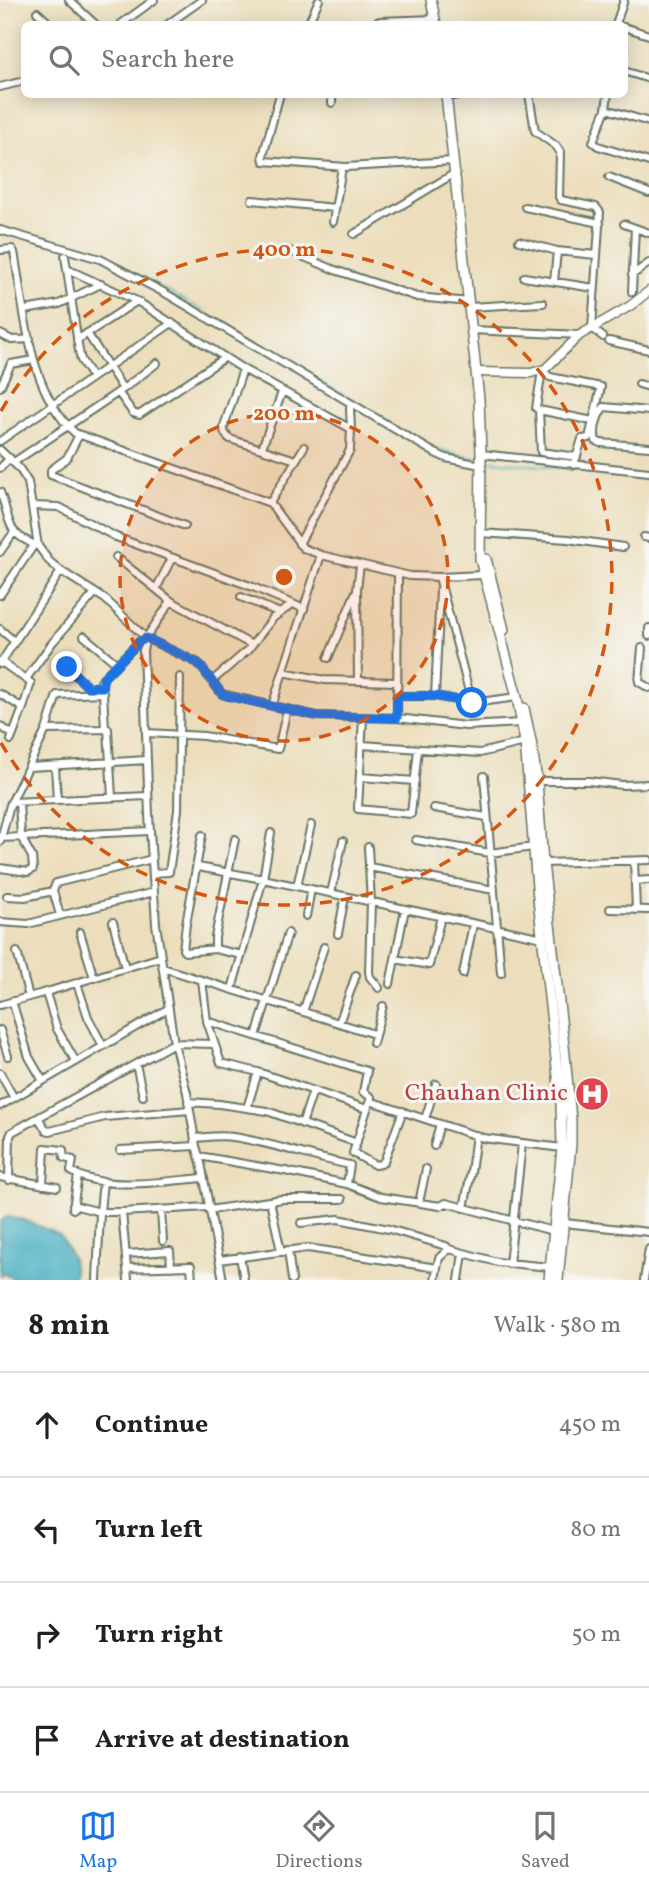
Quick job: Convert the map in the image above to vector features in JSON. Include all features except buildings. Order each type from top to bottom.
[{"type":"main road","points":[[431,0],[436,21]]},
{"type":"main road","points":[[446,98],[477,372],[481,454],[480,559],[517,697],[525,742],[533,847],[561,1103],[562,1148],[549,1280]]},
{"type":"main road","points":[[480,544],[522,697],[537,781],[543,863],[571,1120],[558,1280]]},
{"type":"street","points":[[69,0],[92,21]]},
{"type":"street","points":[[125,21],[154,0]]},
{"type":"street","points":[[172,21],[202,0]]},
{"type":"street","points":[[309,21],[319,0]]},
{"type":"street","points":[[618,21],[624,0]]},
{"type":"street","points":[[37,12],[47,21]]},
{"type":"street","points":[[628,28],[649,35]]},
{"type":"street","points":[[628,72],[649,79]]},
{"type":"street","points":[[0,87],[21,82]]},
{"type":"street","points":[[279,98],[263,156],[264,161],[342,167],[454,161]]},
{"type":"street","points":[[332,98],[332,103]]},
{"type":"street","points":[[530,98],[535,131],[560,152],[559,197],[561,200],[598,208],[600,212],[592,328]]},
{"type":"street","points":[[607,98],[593,142],[595,145],[649,162]]},
{"type":"street","points":[[606,109],[649,122]]},
{"type":"street","points":[[334,222],[342,167]]},
{"type":"street","points":[[354,234],[455,173]]},
{"type":"street","points":[[609,177],[649,193]]},
{"type":"street","points":[[252,200],[335,208]]},
{"type":"street","points":[[525,207],[600,223]]},
{"type":"street","points":[[624,224],[649,233]]},
{"type":"street","points":[[632,292],[635,228]]},
{"type":"street","points":[[0,230],[100,259],[165,293],[435,453],[481,465]]},
{"type":"street","points":[[519,241],[557,251],[596,255]]},
{"type":"street","points":[[0,250],[9,248],[14,252],[34,360],[41,383],[52,405],[68,426],[79,435],[270,503],[299,544],[321,555],[398,574],[440,579],[483,575]]},
{"type":"street","points":[[285,249],[335,271],[418,297],[469,304],[543,303]]},
{"type":"street","points":[[554,282],[557,251]]},
{"type":"street","points":[[65,256],[76,340],[82,360],[92,377]]},
{"type":"street","points":[[632,275],[649,263]]},
{"type":"street","points":[[67,270],[137,301],[224,358],[351,429]]},
{"type":"street","points":[[524,277],[594,288]]},
{"type":"street","points":[[24,310],[59,304],[102,284]]},
{"type":"street","points":[[477,372],[531,373],[542,370],[552,364],[580,335],[630,306],[649,291]]},
{"type":"street","points":[[76,340],[137,301]]},
{"type":"street","points":[[0,441],[172,323]]},
{"type":"street","points":[[592,328],[606,339],[649,349]]},
{"type":"street","points":[[472,330],[580,335]]},
{"type":"street","points":[[87,333],[133,413],[139,415],[224,358]]},
{"type":"street","points":[[0,334],[12,340],[30,339]]},
{"type":"street","points":[[0,387],[10,364],[34,360]]},
{"type":"street","points":[[0,468],[68,426],[157,363]]},
{"type":"street","points":[[243,369],[223,429],[225,435],[230,439],[296,460]]},
{"type":"street","points":[[542,370],[536,404],[539,410],[541,452],[577,457]]},
{"type":"street","points":[[542,370],[550,377],[601,387],[589,438],[582,439],[574,465]]},
{"type":"street","points":[[639,384],[649,387]]},
{"type":"street","points":[[262,449],[282,392]]},
{"type":"street","points":[[649,411],[604,407],[600,411],[594,437],[601,443],[649,447]]},
{"type":"street","points":[[299,544],[350,450],[350,408]]},
{"type":"street","points":[[539,410],[593,421]]},
{"type":"street","points":[[79,435],[69,454],[51,470],[54,478],[185,526]]},
{"type":"street","points":[[270,503],[304,447]]},
{"type":"street","points":[[0,450],[12,460],[28,482],[36,545],[0,595]]},
{"type":"street","points":[[481,454],[649,472]]},
{"type":"street","points":[[1,496],[14,532],[36,545],[48,561],[61,571],[105,599],[146,638],[198,663],[222,694],[317,716],[397,718],[466,726],[521,723]]},
{"type":"street","points":[[33,506],[59,507],[116,537],[253,587],[304,609]]},
{"type":"street","points":[[0,552],[14,532]]},
{"type":"street","points":[[480,533],[568,539],[623,547]]},
{"type":"street","points":[[272,706],[321,555]]},
{"type":"street","points":[[116,557],[171,601],[252,645]]},
{"type":"street","points":[[156,589],[172,558]]},
{"type":"street","points":[[358,681],[359,565]]},
{"type":"street","points":[[0,726],[11,737],[31,682],[1,662],[61,571]]},
{"type":"street","points":[[397,718],[398,574]]},
{"type":"street","points":[[435,696],[440,579]]},
{"type":"street","points":[[440,579],[472,703]]},
{"type":"street","points":[[328,658],[357,589]]},
{"type":"street","points":[[26,679],[52,643],[95,593]]},
{"type":"street","points":[[241,597],[280,613]]},
{"type":"street","points":[[171,601],[146,638],[142,664],[156,924],[174,1043],[190,1110],[223,1280]]},
{"type":"street","points":[[212,681],[252,645],[273,618],[293,604]]},
{"type":"street","points":[[649,628],[649,636]]},
{"type":"street","points":[[0,629],[14,641]]},
{"type":"street","points":[[84,636],[117,664]]},
{"type":"street","points":[[112,797],[109,731],[106,728],[102,690],[104,677],[146,638]]},
{"type":"street","points":[[642,648],[639,682],[649,688]]},
{"type":"street","points":[[67,667],[88,687],[102,690]]},
{"type":"street","points":[[284,672],[326,680],[397,682]]},
{"type":"street","points":[[153,873],[169,872],[178,810],[180,677]]},
{"type":"street","points":[[102,690],[57,695],[46,730],[0,840],[150,831]]},
{"type":"street","points":[[0,694],[23,708]]},
{"type":"street","points":[[397,696],[435,696],[472,703],[517,697]]},
{"type":"street","points":[[146,733],[204,736],[278,749],[287,709]]},
{"type":"street","points":[[363,717],[358,809],[411,814],[418,749]]},
{"type":"street","points":[[46,730],[106,728]]},
{"type":"street","points":[[362,745],[480,753],[525,742]]},
{"type":"street","points":[[29,767],[147,760]]},
{"type":"street","points":[[55,766],[57,800]]},
{"type":"street","points":[[360,776],[415,781]]},
{"type":"street","points":[[484,776],[501,973]]},
{"type":"street","points":[[537,781],[589,781],[630,786],[649,784]]},
{"type":"street","points":[[15,802],[148,796]]},
{"type":"street","points":[[0,868],[31,871],[33,865],[32,856],[21,837],[15,802]]},
{"type":"street","points":[[435,808],[487,817]]},
{"type":"street","points":[[297,886],[311,825]]},
{"type":"street","points":[[232,989],[263,879],[271,833]]},
{"type":"street","points":[[202,835],[183,950],[215,949],[242,955]]},
{"type":"street","points":[[215,949],[215,937],[235,839]]},
{"type":"street","points":[[416,840],[490,853],[533,847]]},
{"type":"street","points":[[331,894],[344,841]]},
{"type":"street","points":[[368,847],[372,902],[369,972],[379,988]]},
{"type":"street","points":[[60,915],[54,891],[56,883],[152,859]]},
{"type":"street","points":[[543,863],[649,860]]},
{"type":"street","points":[[634,861],[636,910]]},
{"type":"street","points":[[198,867],[543,938]]},
{"type":"street","points":[[369,867],[494,890]]},
{"type":"street","points":[[635,881],[649,880]]},
{"type":"street","points":[[306,916],[311,889]]},
{"type":"street","points":[[7,896],[25,897],[54,891]]},
{"type":"street","points":[[0,922],[28,924],[154,892]]},
{"type":"street","points":[[338,934],[345,897]]},
{"type":"street","points":[[390,984],[405,909]]},
{"type":"street","points":[[610,909],[649,909]]},
{"type":"street","points":[[395,959],[429,965],[441,917]]},
{"type":"street","points":[[113,922],[125,968]]},
{"type":"street","points":[[463,974],[473,924]]},
{"type":"street","points":[[80,932],[94,978]]},
{"type":"street","points":[[256,1036],[288,933]]},
{"type":"street","points":[[303,1012],[324,947]]},
{"type":"street","points":[[17,952],[29,997]]},
{"type":"street","points":[[0,1005],[161,957]]},
{"type":"street","points":[[163,968],[374,1034]]},
{"type":"street","points":[[339,1023],[356,975]]},
{"type":"street","points":[[202,980],[207,1021],[221,1063],[258,1072],[368,1109]]},
{"type":"street","points":[[77,983],[88,1017],[103,1046]]},
{"type":"street","points":[[46,993],[57,1029],[76,1062]]},
{"type":"street","points":[[12,1001],[26,1049],[43,1081]]},
{"type":"street","points":[[373,1043],[383,1006]]},
{"type":"street","points":[[0,1107],[169,1008]]},
{"type":"street","points":[[207,1021],[367,1071],[363,1092],[372,1097],[353,1153],[375,1165],[381,1164],[403,1111]]},
{"type":"street","points":[[0,1030],[8,1056]]},
{"type":"street","points":[[9,1180],[10,1134],[174,1043],[214,1044]]},
{"type":"street","points":[[136,1064],[142,1096]]},
{"type":"street","points":[[247,1108],[258,1072]]},
{"type":"street","points":[[0,1073],[14,1098]]},
{"type":"street","points":[[425,1119],[436,1084]]},
{"type":"street","points":[[302,1124],[313,1091]]},
{"type":"street","points":[[188,1101],[267,1111],[357,1143]]},
{"type":"street","points":[[370,1101],[476,1135],[562,1148]]},
{"type":"street","points":[[39,1119],[46,1130],[51,1131],[105,1117],[190,1110]]},
{"type":"street","points":[[434,1146],[440,1124]]},
{"type":"street","points":[[464,1208],[476,1135]]},
{"type":"street","points":[[195,1138],[230,1137],[280,1146],[350,1165],[347,1184]]},
{"type":"street","points":[[509,1264],[522,1144]]},
{"type":"street","points":[[120,1150],[196,1146]]},
{"type":"street","points":[[43,1185],[45,1148],[63,1150],[64,1158],[73,1160],[71,1171],[103,1181],[129,1184],[203,1178]]},
{"type":"street","points":[[199,1156],[347,1184],[381,1197],[440,1206],[446,1203],[553,1231]]},
{"type":"street","points":[[419,1203],[426,1169]]},
{"type":"street","points":[[78,1175],[73,1207],[100,1212],[209,1209],[300,1198],[342,1199]]},
{"type":"street","points":[[0,1177],[57,1187]]},
{"type":"street","points":[[97,1280],[103,1181]]},
{"type":"street","points":[[270,1201],[292,1280]]},
{"type":"street","points":[[161,1210],[163,1241]]},
{"type":"street","points":[[122,1212],[128,1280]]},
{"type":"street","points":[[301,1223],[338,1219],[389,1229],[497,1262],[550,1266]]},
{"type":"street","points":[[564,1223],[649,1232]]},
{"type":"street","points":[[219,1260],[308,1248],[437,1268]]},
{"type":"street","points":[[435,1280],[439,1258],[449,1248]]},
{"type":"street","points":[[644,1280],[649,1250]]},
{"type":"street","points":[[126,1254],[170,1251],[171,1267]]},
{"type":"street","points":[[459,1280],[463,1253]]},
{"type":"street","points":[[240,1256],[244,1280]]},
{"type":"street","points":[[127,1268],[191,1266],[192,1280]]},
{"type":"water","points":[[7,1217],[24,1220],[60,1235],[72,1258],[72,1280],[17,1280],[0,1275],[0,1221]]},
{"type":"waterway","points":[[0,227],[97,252],[187,302]]},
{"type":"waterway","points":[[191,304],[388,422]]},
{"type":"waterway","points":[[405,432],[436,449],[477,459]]},
{"type":"waterway","points":[[491,461],[632,475]]},
{"type":"waterway","points":[[642,475],[649,476]]},
{"type":"place","name":"Chauhan Clinic","points":[[592,1094]]},
{"type":"route","points":[[67,667],[88,687],[102,687],[104,677],[146,638],[198,663],[222,694],[317,716],[397,718],[397,696],[435,696],[472,703]]}]
